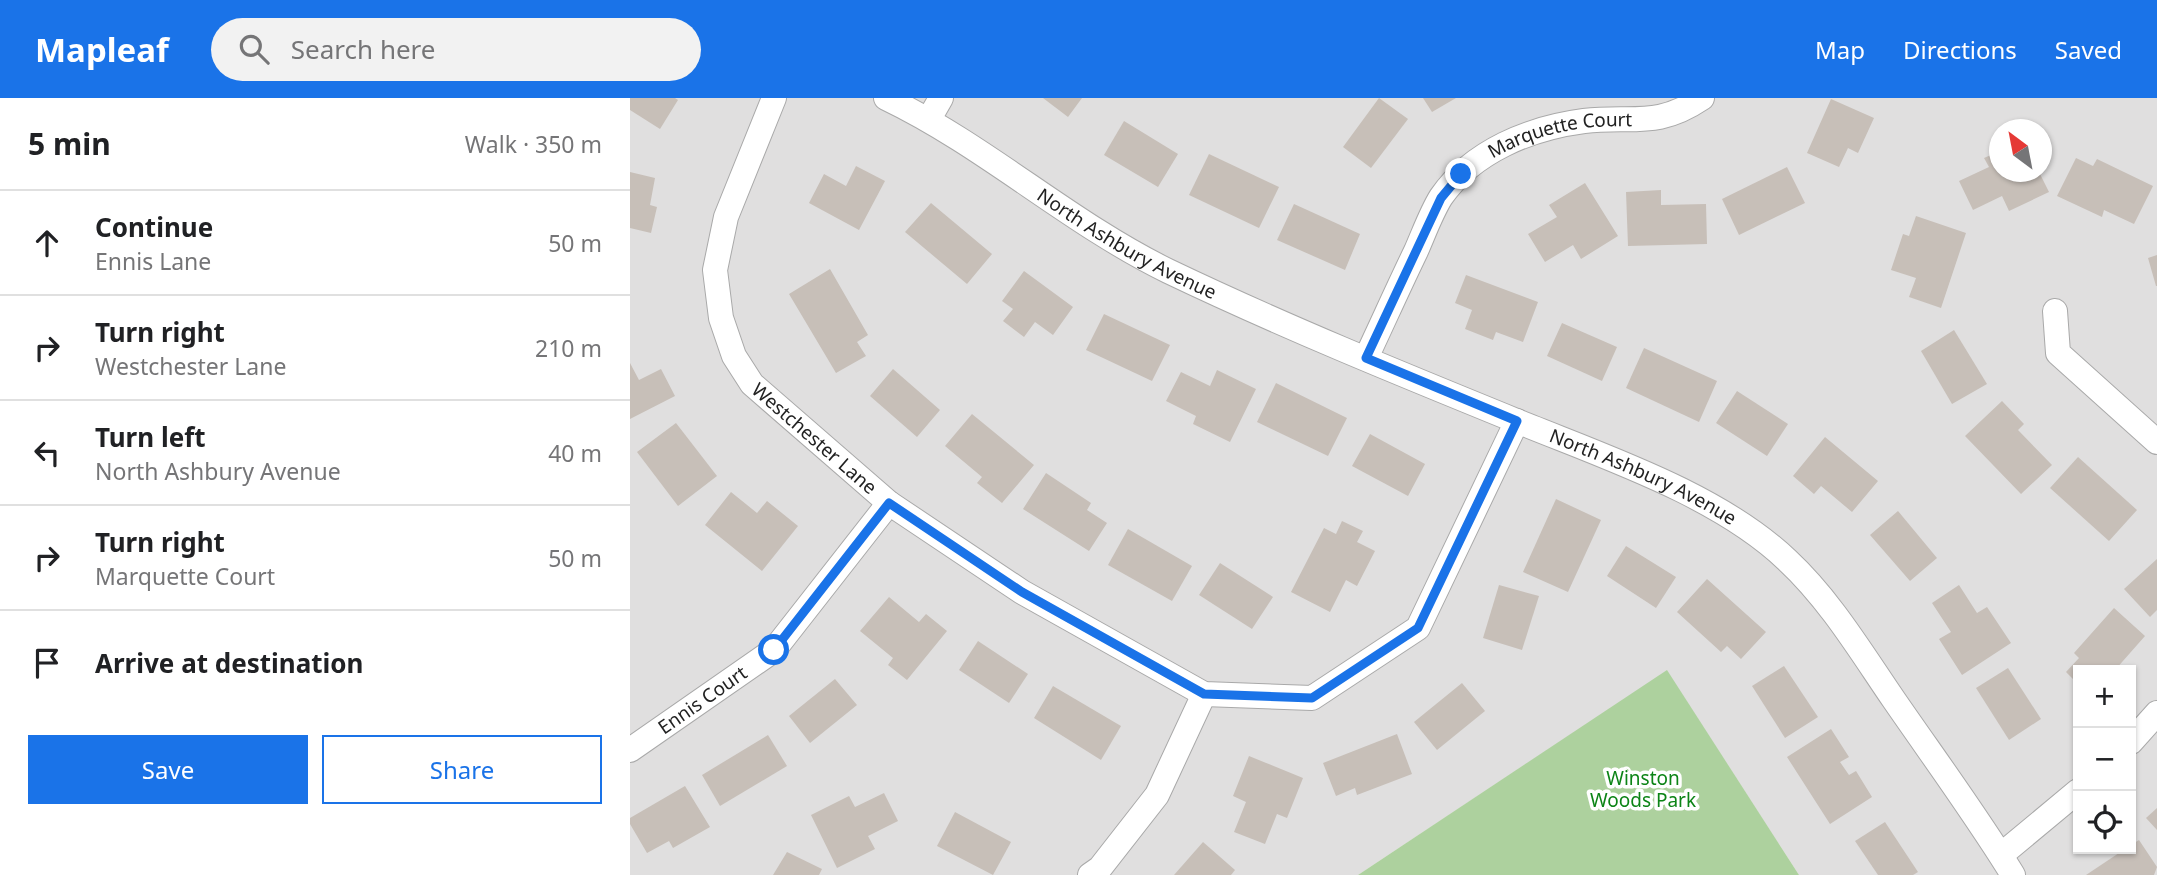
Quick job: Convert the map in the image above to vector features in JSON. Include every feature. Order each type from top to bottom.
[{"type":"street","name":"Westchester Lane","points":[[774,98],[726,217],[715,270],[721,318],[734,356],[752,384],[889,503],[1022,592],[1204,694],[1312,698],[1418,628],[1517,421]]},
{"type":"street","name":"North Ashbury Avenue","points":[[886,98],[935,108],[989,157],[1083,224],[1127,249],[1217,293],[1366,358],[1632,467],[1740,522],[1787,559],[1833,611],[2007,865]]},
{"type":"street","name":"Marquette Court","points":[[1366,358],[1441,198],[1461,174],[1494,149],[1532,132],[1604,119],[1648,121],[1674,114],[1702,98]]},
{"type":"street","points":[[2055,311],[2058,353],[2157,442]]},
{"type":"street","name":"Ennis Court","points":[[630,750],[774,650],[889,503]]},
{"type":"street","points":[[1090,875],[1100,869],[1157,795],[1204,694]]},
{"type":"street","points":[[2136,736],[2157,713]]},
{"type":"street","points":[[2007,865],[2077,791]]},
{"type":"shaded area","points":[[630,98],[2157,98],[2157,875],[1799,875],[1667,671],[1358,875],[630,875]]},
{"type":"green space","name":"Winston Woods Park","points":[[1667,670],[1799,875],[1358,875]]},
{"type":"building","points":[[630,98],[678,100],[660,129],[630,110]]},
{"type":"building","points":[[1043,98],[1082,98],[1068,117]]},
{"type":"building","points":[[1379,98],[1408,119],[1371,168],[1343,147]]},
{"type":"building","points":[[1423,98],[1456,98],[1432,112]]},
{"type":"building","points":[[1831,99],[1874,118],[1858,153],[1848,148],[1839,167],[1807,153]]},
{"type":"building","points":[[1124,121],[1178,154],[1158,187],[1104,155]]},
{"type":"building","points":[[1209,154],[1279,187],[1259,228],[1189,195]]},
{"type":"building","points":[[2076,158],[2093,166],[2097,159],[2153,186],[2134,224],[2104,210],[2102,217],[2057,196]]},
{"type":"building","points":[[856,166],[885,181],[859,230],[809,203],[824,174],[846,186]]},
{"type":"building","points":[[1787,167],[1805,203],[1739,235],[1722,199]]},
{"type":"building","points":[[1989,167],[1989,182],[2044,182],[2049,192],[2009,211],[2002,196],[1973,210],[1959,181]]},
{"type":"building","points":[[630,172],[655,178],[650,205],[657,207],[651,233],[630,228]]},
{"type":"building","points":[[1585,183],[1618,236],[1581,259],[1573,245],[1545,262],[1528,234],[1557,217],[1549,205]]},
{"type":"building","points":[[1661,190],[1661,205],[1706,204],[1707,244],[1628,246],[1626,192]]},
{"type":"building","points":[[931,203],[992,254],[967,284],[905,232]]},
{"type":"building","points":[[1294,204],[1360,234],[1345,270],[1277,240]]},
{"type":"building","points":[[1916,216],[1966,233],[1941,308],[1909,297],[1916,278],[1891,270],[1903,234],[1909,236]]},
{"type":"building","points":[[2157,255],[2157,286],[2156,286],[2148,258]]},
{"type":"building","points":[[830,269],[868,335],[857,342],[866,356],[836,373],[789,294]]},
{"type":"building","points":[[1024,271],[1073,307],[1053,335],[1035,322],[1024,337],[1003,321],[1013,309],[1002,301]]},
{"type":"building","points":[[1466,275],[1538,302],[1523,342],[1496,332],[1493,340],[1465,329],[1472,310],[1455,303]]},
{"type":"building","points":[[1104,314],[1170,345],[1152,381],[1086,350]]},
{"type":"building","points":[[1562,323],[1617,347],[1602,381],[1547,356]]},
{"type":"building","points":[[1954,330],[1987,384],[1952,404],[1921,351]]},
{"type":"building","points":[[1644,348],[1717,381],[1699,422],[1626,388]]},
{"type":"building","points":[[630,363],[639,380],[661,369],[675,396],[630,419]]},
{"type":"building","points":[[893,369],[940,410],[917,437],[870,396]]},
{"type":"building","points":[[1217,370],[1256,389],[1230,442],[1193,424],[1196,416],[1166,401],[1181,372],[1210,386]]},
{"type":"building","points":[[1276,383],[1347,418],[1328,456],[1257,422]]},
{"type":"building","points":[[1737,391],[1788,424],[1767,456],[1716,423]]},
{"type":"building","points":[[2002,401],[2024,424],[2018,430],[2052,465],[2021,494],[1965,436]]},
{"type":"building","points":[[972,414],[1034,465],[1002,503],[977,483],[982,477],[945,446]]},
{"type":"building","points":[[676,423],[717,476],[678,506],[637,452]]},
{"type":"building","points":[[1370,434],[1425,464],[1408,496],[1352,466]]},
{"type":"building","points":[[1825,437],[1878,481],[1852,512],[1821,486],[1814,494],[1793,476]]},
{"type":"building","points":[[2078,457],[2137,510],[2109,541],[2050,488]]},
{"type":"building","points":[[1046,473],[1091,503],[1087,510],[1107,523],[1089,551],[1023,509]]},
{"type":"building","points":[[731,492],[757,513],[767,501],[798,526],[762,571],[705,525]]},
{"type":"building","points":[[1556,499],[1601,520],[1568,592],[1523,572]]},
{"type":"building","points":[[1898,511],[1937,558],[1910,581],[1870,535]]},
{"type":"building","points":[[1342,521],[1363,531],[1357,542],[1375,551],[1357,586],[1346,580],[1330,612],[1291,592],[1324,528],[1336,534]]},
{"type":"building","points":[[1128,529],[1192,566],[1172,601],[1108,565]]},
{"type":"building","points":[[1626,546],[1676,577],[1656,608],[1607,576]]},
{"type":"building","points":[[2157,559],[2157,610],[2150,617],[2124,589]]},
{"type":"building","points":[[1220,563],[1273,597],[1252,629],[1199,595]]},
{"type":"building","points":[[1707,579],[1766,632],[1741,659],[1727,646],[1721,652],[1677,612]]},
{"type":"building","points":[[1499,585],[1539,596],[1522,650],[1483,638]]},
{"type":"building","points":[[1959,585],[1977,613],[1987,607],[2011,643],[1962,675],[1939,639],[1951,632],[1932,603]]},
{"type":"building","points":[[889,597],[919,622],[926,614],[947,631],[907,680],[888,665],[893,658],[860,631]]},
{"type":"building","points":[[2114,608],[2145,636],[2119,665],[2073,665],[2073,679],[2066,672],[2079,658],[2074,653]]},
{"type":"building","points":[[978,641],[1028,674],[1009,703],[959,670]]},
{"type":"building","points":[[1784,666],[1818,717],[1785,738],[1752,686]]},
{"type":"building","points":[[2008,668],[2041,719],[2009,740],[1976,688]]},
{"type":"building","points":[[835,679],[857,705],[810,743],[789,716]]},
{"type":"building","points":[[1462,683],[1485,711],[1437,750],[1414,722]]},
{"type":"building","points":[[1053,686],[1121,726],[1101,760],[1034,718]]},
{"type":"building","points":[[1831,729],[1849,757],[1840,762],[1849,775],[1856,771],[1872,797],[1830,824],[1787,757]]},
{"type":"building","points":[[1397,734],[1412,774],[1357,795],[1355,788],[1336,796],[1323,763]]},
{"type":"building","points":[[768,735],[787,766],[720,806],[702,775]]},
{"type":"building","points":[[1249,756],[1303,778],[1287,818],[1277,814],[1265,844],[1234,832],[1246,802],[1233,796]]},
{"type":"building","points":[[685,786],[710,827],[673,848],[669,841],[647,853],[630,824],[630,818]]},
{"type":"building","points":[[884,793],[898,821],[868,836],[875,849],[837,868],[811,815],[849,796],[855,807]]},
{"type":"building","points":[[2157,808],[2157,830],[2146,818]]},
{"type":"building","points":[[955,812],[1011,842],[993,875],[937,846]]},
{"type":"building","points":[[1885,822],[1918,872],[1913,875],[1878,875],[1855,841]]},
{"type":"building","points":[[2139,840],[2157,867],[2154,875],[2086,875],[2118,854],[2136,854],[2136,842]]},
{"type":"building","points":[[1203,842],[1235,870],[1231,875],[1174,875]]},
{"type":"building","points":[[787,852],[822,869],[819,875],[773,875]]},
{"type":"route","points":[[774,650],[889,503],[1022,592],[1204,694],[1312,698],[1418,628],[1517,421],[1366,358],[1441,198],[1461,174]]}]
